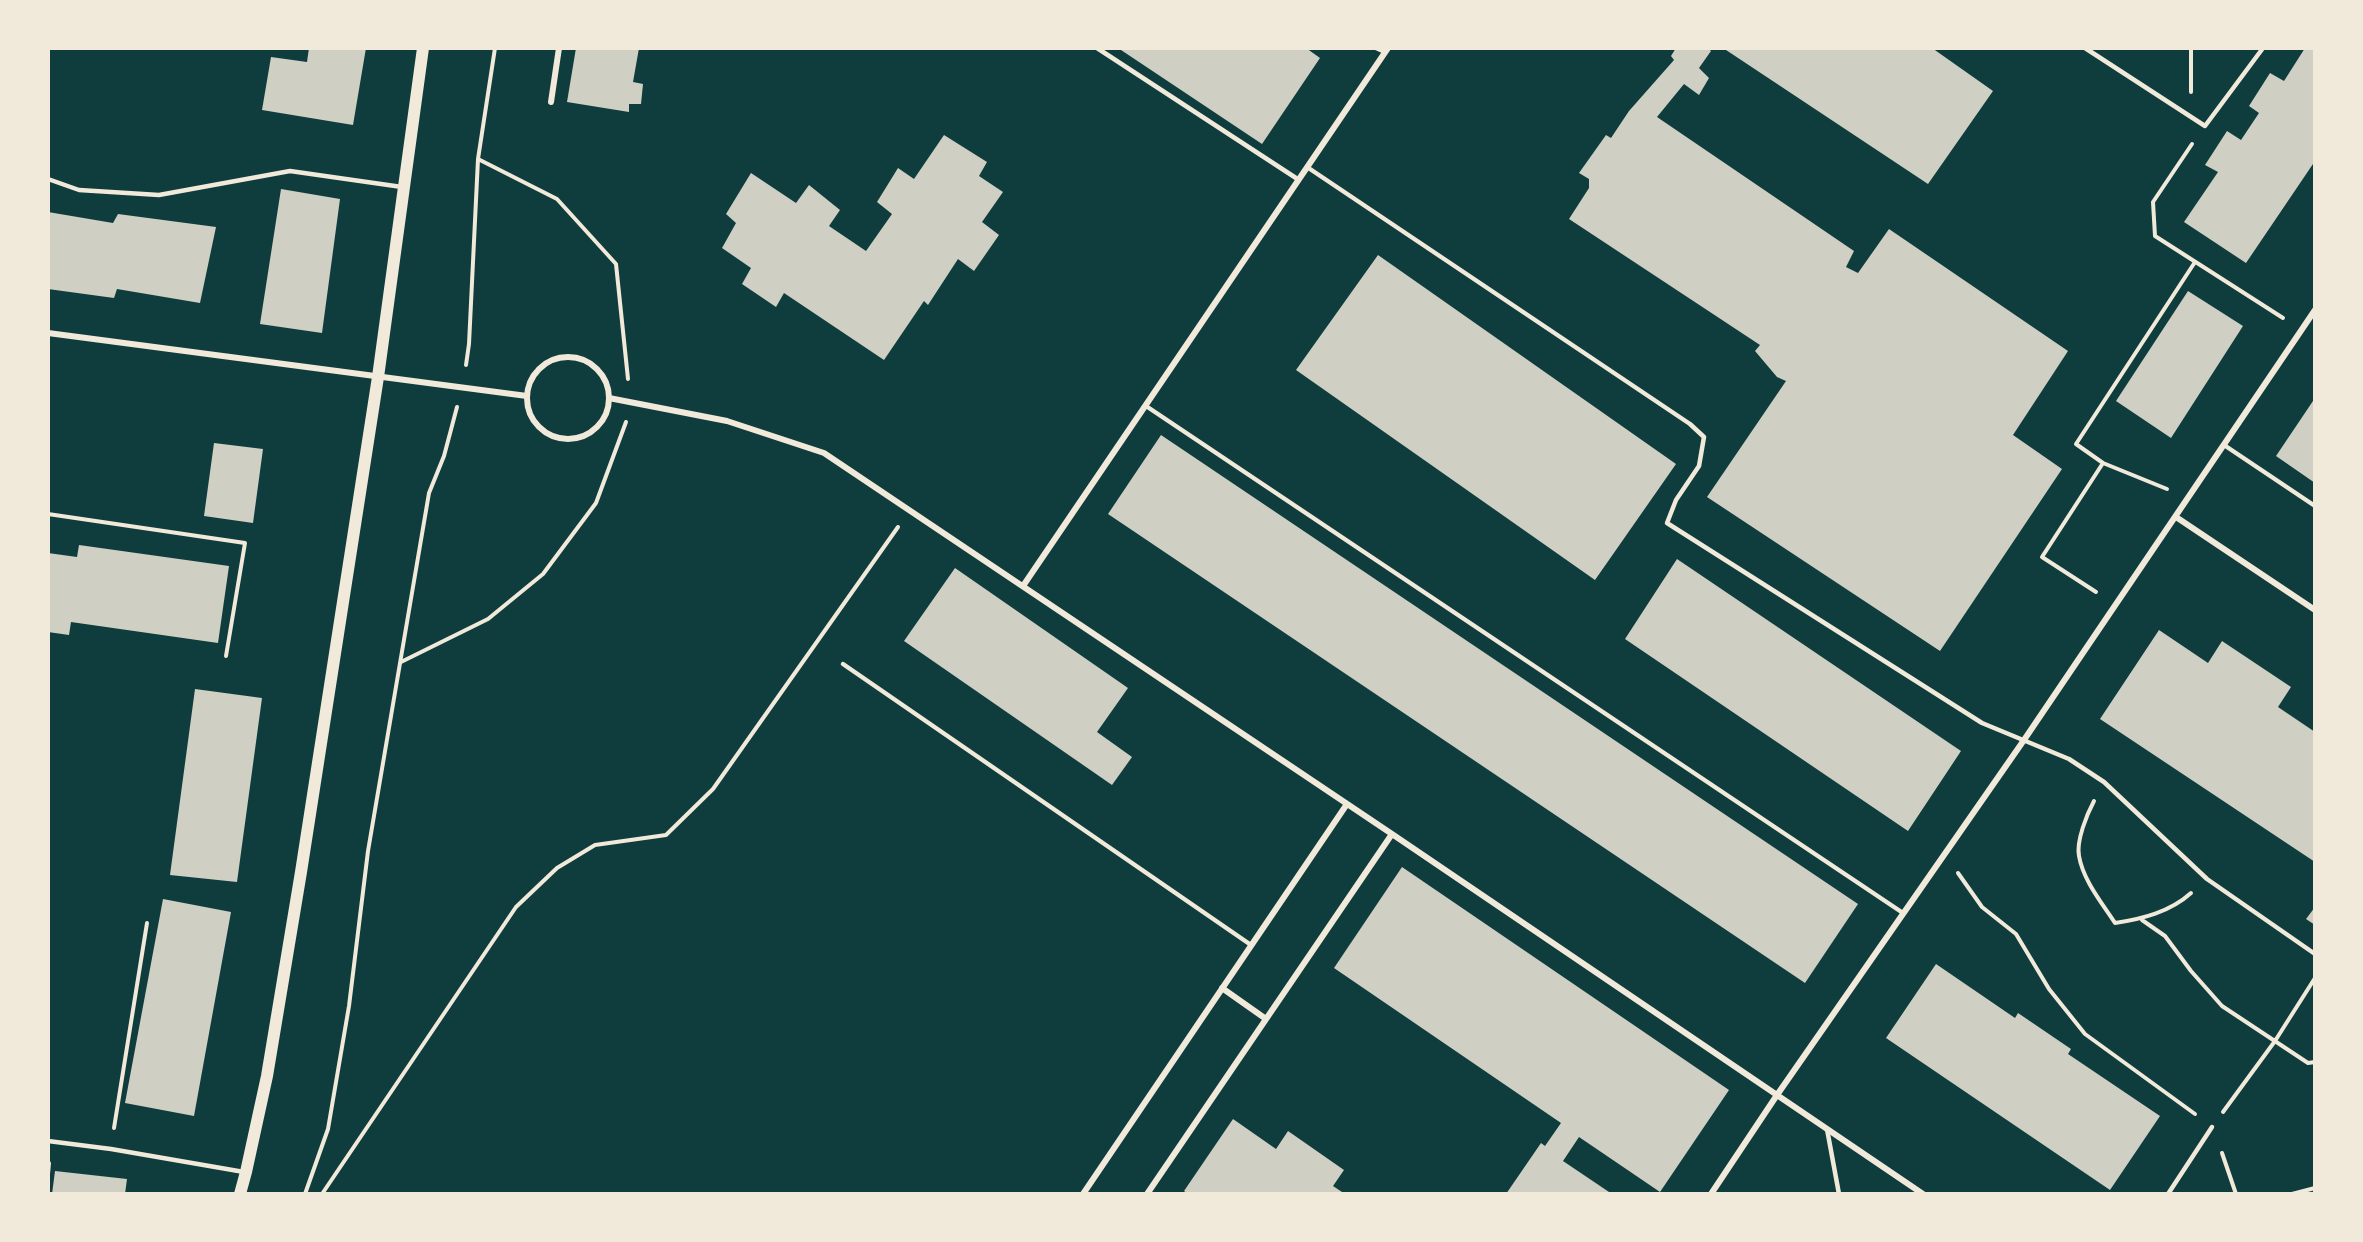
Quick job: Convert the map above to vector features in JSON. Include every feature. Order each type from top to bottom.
[{"type":"main road","points":[[240,1194],[267,1076],[301,872],[378,377],[423,48]]},
{"type":"street","points":[[551,102],[559,48]]},
{"type":"street","points":[[1023,585],[1386,50]]},
{"type":"street","points":[[1710,1194],[2024,740],[2315,310]]},
{"type":"street","points":[[48,333],[527,396]]},
{"type":"street","points":[[562,357],[576,357],[600,371],[607,384],[609,398],[608,411],[602,422],[592,432],[567,439],[555,437],[543,431],[534,421],[527,396],[530,383],[538,370],[562,357]]},
{"type":"street","points":[[609,398],[727,421],[824,453],[909,508],[1923,1194]]},
{"type":"street","points":[[2176,517],[2315,610]]},
{"type":"street","points":[[1083,1194],[1347,804]]},
{"type":"street","points":[[1147,1194],[1392,834]]},
{"type":"street","points":[[1222,988],[1266,1019]]},
{"type":"lane","points":[[1097,48],[1299,180]]},
{"type":"lane","points":[[1376,48],[1386,50]]},
{"type":"lane","points":[[2085,48],[2205,126],[2264,48]]},
{"type":"lane","points":[[1307,167],[1689,424],[1704,437],[1699,466],[1676,500],[1667,523],[1982,723],[2069,759],[2104,782],[2207,879],[2315,954]]},
{"type":"lane","points":[[48,179],[79,190],[159,195],[290,171],[405,188]]},
{"type":"lane","points":[[1146,406],[1903,913]]},
{"type":"lane","points":[[2224,445],[2315,506]]},
{"type":"lane","points":[[843,664],[1251,945]]},
{"type":"lane","points":[[2168,1194],[2212,1127]]},
{"type":"lane","points":[[1827,1128],[1839,1194]]},
{"type":"lane","points":[[48,1141],[111,1149],[246,1172]]},
{"type":"path","points":[[305,1194],[328,1129],[349,1006],[368,851],[429,493],[444,456],[463,386],[469,344],[478,159],[495,48]]},
{"type":"path","points":[[2191,119],[2192,48]]},
{"type":"path","points":[[2187,149],[2153,202],[2155,236],[2302,330]]},
{"type":"path","points":[[400,662],[488,619],[543,574],[596,502],[625,424],[630,401],[616,264],[557,199],[478,159]]},
{"type":"path","points":[[2189,498],[2103,463],[2076,444],[2195,262]]},
{"type":"path","points":[[2103,463],[2042,556],[2116,605]]},
{"type":"path","points":[[322,1194],[516,907],[557,868],[595,846],[666,835],[713,789],[893,537],[909,508]]},
{"type":"path","points":[[48,514],[245,543],[226,656]]},
{"type":"path","points":[[2104,782],[2085,818],[2078,854],[2089,881],[2115,923],[2142,920],[2181,902],[2207,879]]},
{"type":"path","points":[[1940,859],[1960,875],[1982,907],[2016,934],[2049,989],[2085,1035],[2212,1127],[2236,1194]]},
{"type":"path","points":[[2142,920],[2165,936],[2191,971],[2222,1006],[2308,1063],[2315,1062]]},
{"type":"path","points":[[111,1149],[147,923]]},
{"type":"path","points":[[2212,1127],[2275,1041],[2315,978]]},
{"type":"path","points":[[2292,1194],[2315,1188]]},
{"type":"building","points":[[309,48],[366,48],[353,125],[262,110],[271,57],[307,62]]},
{"type":"building","points":[[576,48],[639,48],[633,82],[643,84],[641,104],[629,104],[629,112],[567,102]]},
{"type":"building","points":[[1118,48],[1306,48],[1320,58],[1262,144]]},
{"type":"building","points":[[1676,48],[1708,48],[1711,51],[1699,68],[1709,78],[1699,95],[1684,84],[1657,117],[1854,251],[1846,267],[1858,273],[1889,229],[2068,351],[2013,435],[2062,469],[1940,651],[1707,497],[1786,381],[1777,377],[1755,351],[1760,345],[1569,219],[1589,188],[1589,179],[1579,173],[1606,135],[1611,138],[1629,111],[1674,60],[1671,56]]},
{"type":"building","points":[[1723,48],[1932,48],[1993,91],[1928,184]]},
{"type":"building","points":[[2305,48],[2315,48],[2315,161],[2246,263],[2184,222],[2218,172],[2205,165],[2227,131],[2241,140],[2259,113],[2249,106],[2270,73],[2284,81]]},
{"type":"building","points":[[944,135],[987,162],[979,176],[1003,192],[982,222],[999,235],[974,271],[958,259],[928,305],[924,301],[884,360],[784,293],[776,307],[742,284],[751,268],[722,248],[736,223],[726,214],[751,173],[796,203],[809,185],[840,210],[829,226],[866,251],[892,214],[877,202],[898,168],[914,179]]},
{"type":"building","points":[[281,189],[340,199],[322,333],[260,324]]},
{"type":"building","points":[[48,212],[113,223],[118,214],[216,227],[200,303],[117,289],[114,298],[48,289]]},
{"type":"building","points":[[1378,255],[1676,464],[1595,580],[1296,370]]},
{"type":"building","points":[[2188,291],[2243,326],[2171,438],[2116,401]]},
{"type":"building","points":[[2315,398],[2315,483],[2276,456]]},
{"type":"building","points":[[1161,435],[1858,904],[1805,983],[1108,514]]},
{"type":"building","points":[[214,443],[263,449],[253,523],[204,516]]},
{"type":"building","points":[[79,545],[229,566],[218,643],[71,622],[69,635],[48,632],[48,553],[77,557]]},
{"type":"building","points":[[1677,559],[1961,751],[1908,831],[1625,639]]},
{"type":"building","points":[[955,568],[1128,688],[1097,732],[1132,757],[1112,785],[904,641]]},
{"type":"building","points":[[2159,630],[2208,663],[2222,641],[2291,687],[2278,707],[2315,732],[2315,862],[2100,719]]},
{"type":"building","points":[[195,689],[262,698],[237,882],[170,875]]},
{"type":"building","points":[[1402,867],[1729,1090],[1660,1192],[1579,1137],[1563,1161],[1612,1194],[1506,1194],[1541,1143],[1545,1146],[1561,1123],[1334,968]]},
{"type":"building","points":[[163,899],[231,912],[194,1116],[125,1103]]},
{"type":"building","points":[[2315,907],[2315,925],[2306,919]]},
{"type":"building","points":[[1936,964],[2015,1018],[2018,1013],[2071,1049],[2068,1054],[2160,1116],[2110,1190],[1886,1038]]},
{"type":"building","points":[[1233,1119],[1276,1149],[1288,1131],[1344,1170],[1333,1186],[1345,1194],[1188,1194],[1184,1191]]},
{"type":"building","points":[[55,1171],[127,1179],[125,1194],[52,1194]]}]
